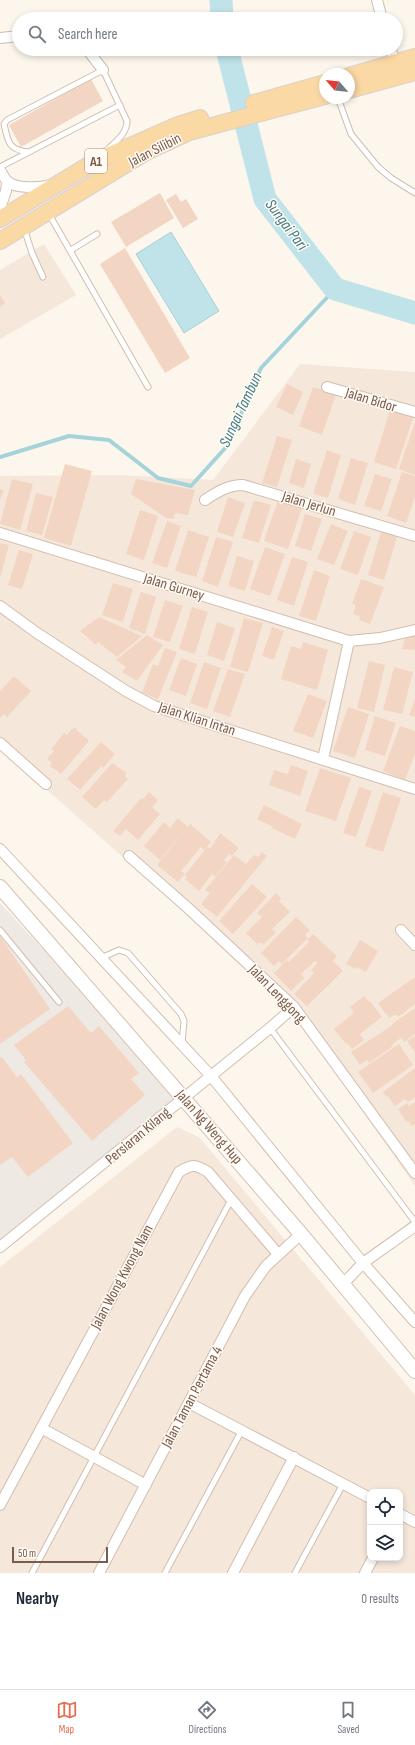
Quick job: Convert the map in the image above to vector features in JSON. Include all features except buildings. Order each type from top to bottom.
[{"type":"main road","points":[[355,73],[392,56],[415,56]]},
{"type":"main road","points":[[355,88],[415,72]]},
{"type":"main road","name":"Jalan Silibin","points":[[0,219],[94,162],[184,128],[289,99],[319,86]]},
{"type":"main road","name":"Jalan Silibin","points":[[289,99],[319,96]]},
{"type":"main road","name":"Jalan Silibin","points":[[0,241],[184,128]]},
{"type":"main road","points":[[0,224],[13,221],[24,226]]},
{"type":"main road","name":"Jalan Ng Weng Hup","points":[[0,887],[301,1234],[415,1371]]},
{"type":"street","points":[[377,0],[380,12]]},
{"type":"street","points":[[0,38],[12,37]]},
{"type":"street","points":[[92,56],[102,70]]},
{"type":"street","points":[[0,170],[7,182],[6,191],[0,208]]},
{"type":"street","points":[[7,182],[22,186],[39,187],[60,183]]},
{"type":"street","name":"Jalan Bidor","points":[[327,386],[415,412]]},
{"type":"street","name":"Jalan Jerlun","points":[[205,500],[221,490],[243,484],[415,536]]},
{"type":"street","name":"Jalan Gurney","points":[[0,533],[349,641]]},
{"type":"street","name":"Jalan Klian Intan","points":[[0,606],[37,633],[142,700],[171,712],[324,759],[415,789]]},
{"type":"street","points":[[324,759],[349,641],[380,638],[415,630]]},
{"type":"street","points":[[0,743],[46,784]]},
{"type":"street","points":[[0,849],[211,1076],[364,1263],[415,1322]]},
{"type":"street","name":"Jalan Lenggong","points":[[129,856],[188,908],[294,1007],[415,1172]]},
{"type":"street","points":[[401,930],[415,945]]},
{"type":"street","name":"Persiaran Kilang","points":[[0,1247],[294,1007]]},
{"type":"street","name":"Jalan Wong Kwong Nam","points":[[0,1505],[4,1490],[41,1428],[179,1172],[188,1166],[199,1166],[208,1172],[278,1254]]},
{"type":"street","points":[[343,1284],[364,1263],[415,1226]]},
{"type":"street","name":"Jalan Taman Pertama 4","points":[[99,1573],[245,1296],[257,1278],[278,1254],[301,1234]]},
{"type":"street","points":[[189,1403],[367,1496]]},
{"type":"street","points":[[41,1428],[146,1485]]},
{"type":"street","points":[[233,1573],[294,1457]]},
{"type":"street","points":[[403,1516],[415,1522]]},
{"type":"street","points":[[365,1573],[371,1561]]},
{"type":"lane","points":[[29,152],[13,148],[8,141],[4,124],[7,120],[102,70],[127,121],[127,128],[94,162]]},
{"type":"lane","points":[[340,104],[351,134],[378,167],[391,178],[415,193]]},
{"type":"lane","points":[[0,167],[120,105]]},
{"type":"lane","points":[[48,212],[148,387]]},
{"type":"lane","points":[[24,226],[32,253],[44,277]]},
{"type":"lane","points":[[71,250],[97,234]]},
{"type":"lane","points":[[0,930],[59,1002]]},
{"type":"lane","points":[[101,958],[119,950],[128,953],[181,1014],[184,1021],[182,1045]]},
{"type":"lane","points":[[270,1028],[415,1222]]},
{"type":"lane","points":[[32,1573],[231,1199]]},
{"type":"lane","points":[[165,1573],[242,1430]]},
{"type":"lane","points":[[295,1573],[343,1484]]},
{"type":"shaded area","points":[[44,244],[76,295],[0,339],[0,270]]},
{"type":"shaded area","points":[[300,364],[415,372],[415,1186],[287,1003],[0,748],[0,476],[118,475],[213,480]]},
{"type":"shaded area","points":[[0,903],[181,1099],[0,1245]]},
{"type":"shaded area","points":[[177,1127],[199,1137],[415,1395],[415,1573],[0,1573],[0,1267]]},
{"type":"water","points":[[171,232],[219,311],[184,333],[136,254]]},
{"type":"waterway","name":"Sungai Pari","points":[[221,0],[222,12]]},
{"type":"waterway","name":"Sungai Pari","points":[[229,56],[265,199],[335,289],[415,313]]},
{"type":"waterway","name":"Sungai Tambun","points":[[0,457],[69,436],[109,440],[158,478],[191,486],[227,446],[261,368],[335,289]]}]
